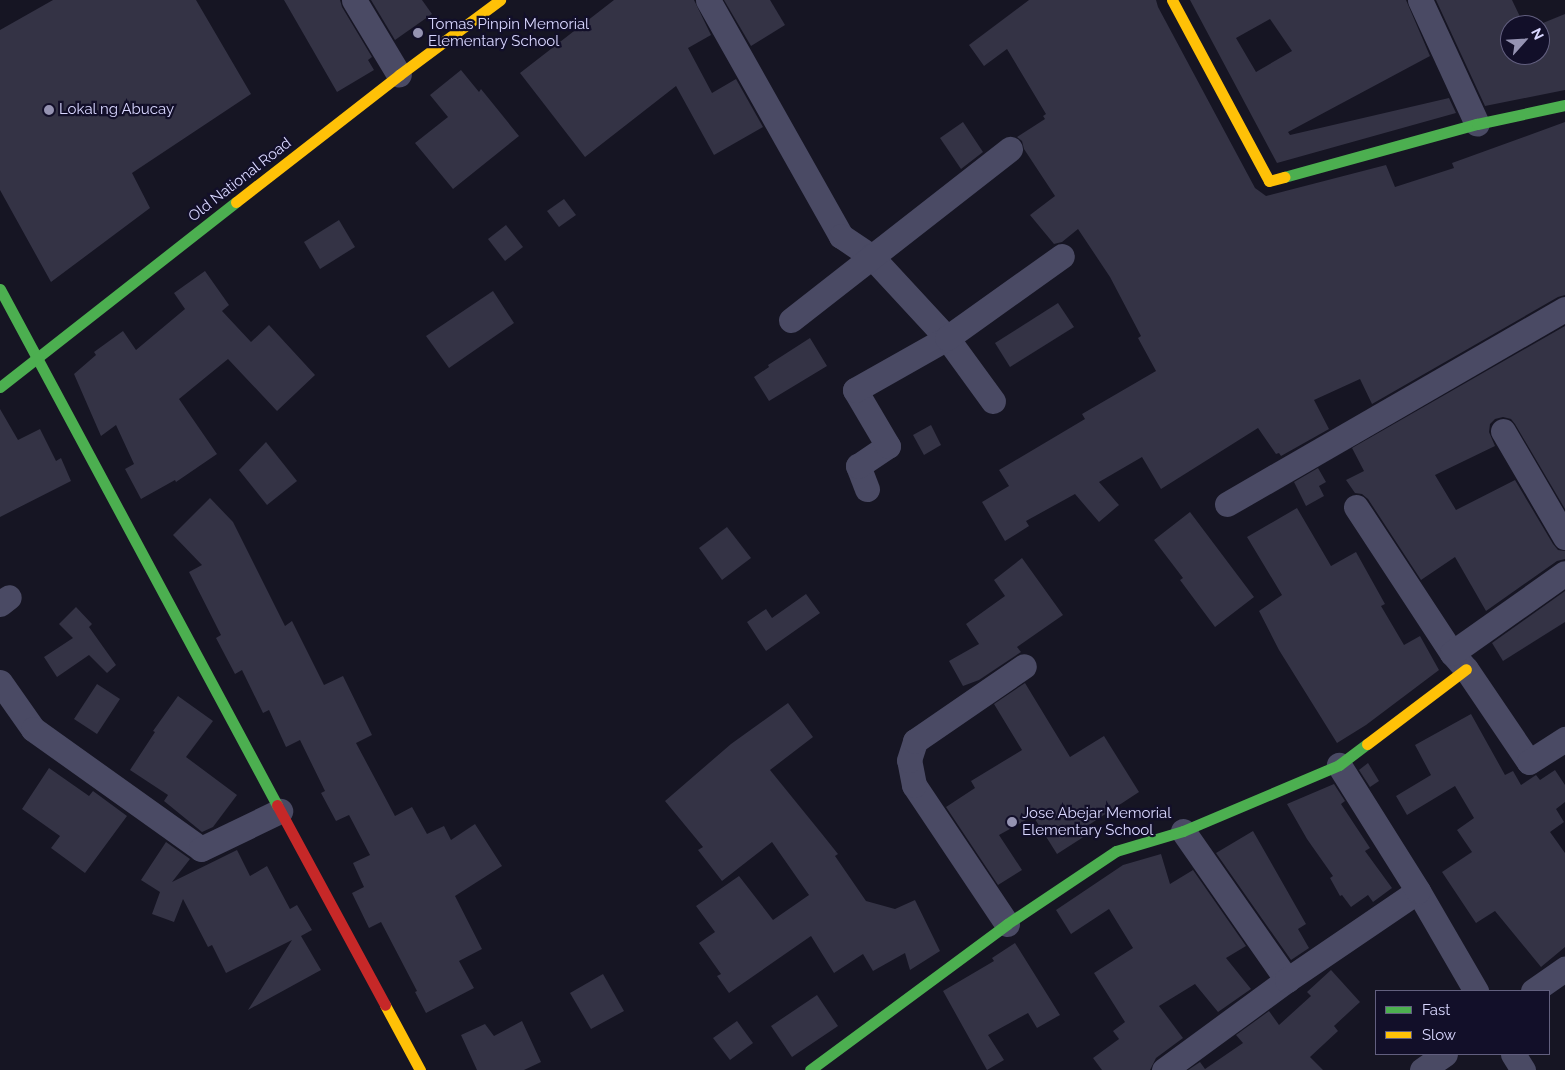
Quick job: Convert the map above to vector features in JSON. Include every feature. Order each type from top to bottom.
[{"type":"street","points":[[354,0],[399,74]]},
{"type":"street","name":"Old National Road","points":[[0,387],[399,74],[500,0]]},
{"type":"street","points":[[708,0],[841,236],[871,256],[947,338],[993,402]]},
{"type":"street","points":[[1172,0],[1269,181],[1477,124],[1565,105]]},
{"type":"street","points":[[1420,0],[1477,124]]},
{"type":"street","points":[[791,320],[1010,149]]},
{"type":"street","points":[[867,489],[858,466],[888,446],[855,390],[947,338],[1062,256]]},
{"type":"street","points":[[0,289],[420,1070]]},
{"type":"street","points":[[1227,504],[1565,309]]},
{"type":"street","points":[[1503,431],[1565,537]]},
{"type":"street","points":[[1356,507],[1529,762],[1565,739]]},
{"type":"street","points":[[810,1070],[1007,924],[1116,851],[1183,831],[1339,765],[1459,661],[1565,573]]},
{"type":"street","points":[[1007,924],[914,785],[909,760],[915,740],[1024,666]]},
{"type":"street","points":[[0,682],[33,729],[201,849],[280,811]]},
{"type":"street","points":[[1339,765],[1418,891],[1475,990]]},
{"type":"street","points":[[1183,831],[1287,980]]},
{"type":"street","points":[[1164,1070],[1287,980],[1418,891]]},
{"type":"street","points":[[1534,990],[1565,969]]},
{"type":"street","points":[[1422,1070],[1444,1055]]},
{"type":"street","points":[[1514,1055],[1523,1070]]},
{"type":"building","points":[[53,0],[196,0],[251,94],[132,173],[150,208],[51,282],[0,190],[0,30]]},
{"type":"building","points":[[284,0],[340,0],[342,7],[372,57],[368,60],[374,70],[337,92]]},
{"type":"building","points":[[371,0],[422,0],[432,14],[395,40]]},
{"type":"building","points":[[614,0],[694,0],[711,35],[688,48],[712,93],[736,79],[763,127],[714,155],[676,86],[585,157],[520,73]]},
{"type":"building","points":[[724,0],[770,0],[785,25],[751,46]]},
{"type":"building","points":[[1029,0],[1156,0],[1255,188],[1266,196],[1386,165],[1395,187],[1454,168],[1452,163],[1565,122],[1565,295],[1558,297],[1372,404],[1360,379],[1314,400],[1329,429],[1281,456],[1279,453],[1276,454],[1258,428],[1161,489],[1142,457],[1099,482],[1119,505],[1099,522],[1075,494],[1026,521],[1029,526],[1005,541],[982,502],[1009,486],[999,470],[1085,419],[1082,414],[1156,371],[1138,338],[1141,336],[1110,277],[1078,229],[1062,242],[1054,244],[1030,215],[1055,196],[1024,149],[1022,141],[1017,137],[1045,119],[1043,116],[1046,114],[1007,49],[984,66],[969,45]]},
{"type":"building","points":[[1190,0],[1406,0],[1430,56],[1288,132],[1290,135],[1449,98],[1456,113],[1277,163]],"holes":[[[1270,19],[1292,51],[1256,72],[1236,38]]]},
{"type":"building","points":[[1436,0],[1512,0],[1519,15],[1500,15],[1500,65],[1550,65],[1550,20],[1565,14],[1565,90],[1485,106]]},
{"type":"building","points":[[461,70],[479,92],[481,89],[519,136],[453,189],[415,143],[448,117],[430,95]]},
{"type":"building","points":[[963,122],[983,152],[961,169],[940,138]]},
{"type":"building","points":[[564,199],[576,215],[559,227],[547,211]]},
{"type":"building","points":[[339,220],[355,247],[320,269],[304,242]]},
{"type":"building","points":[[506,225],[523,247],[505,261],[488,239]]},
{"type":"building","points":[[205,271],[229,305],[222,311],[251,342],[269,325],[315,375],[277,411],[228,359],[179,399],[217,454],[176,482],[175,480],[141,499],[125,469],[134,464],[116,425],[101,436],[74,374],[96,355],[94,352],[123,331],[136,350],[185,309],[174,293]]},
{"type":"building","points":[[493,291],[514,323],[449,368],[426,336]]},
{"type":"building","points":[[1058,303],[1074,327],[1010,367],[995,343]]},
{"type":"building","points":[[1565,326],[1565,509],[1511,419],[1503,417],[1495,419],[1490,424],[1489,432],[1495,446],[1435,475],[1456,510],[1515,480],[1553,544],[1558,550],[1565,551],[1565,559],[1557,561],[1486,611],[1455,557],[1421,580],[1368,499],[1362,494],[1355,493],[1346,480],[1364,471],[1352,448]]},
{"type":"building","points":[[810,338],[827,366],[769,401],[754,377],[769,367],[768,365]]},
{"type":"building","points":[[0,409],[18,440],[40,429],[56,461],[61,458],[71,481],[0,517]]},
{"type":"building","points":[[931,425],[941,445],[924,455],[913,435]]},
{"type":"building","points":[[266,442],[297,481],[267,505],[239,470]]},
{"type":"building","points":[[1318,468],[1326,482],[1319,486],[1324,496],[1306,506],[1294,482]]},
{"type":"building","points":[[210,498],[233,522],[285,626],[292,621],[324,685],[343,676],[372,735],[356,743],[395,816],[412,807],[427,834],[444,826],[451,840],[475,824],[502,866],[455,896],[482,949],[459,961],[474,988],[426,1013],[415,992],[417,991],[381,922],[369,928],[352,893],[364,887],[353,863],[370,855],[349,815],[336,821],[321,793],[325,791],[300,740],[286,747],[269,710],[263,713],[242,670],[235,674],[216,638],[221,635],[189,572],[202,565],[173,535]]},
{"type":"building","points":[[1297,508],[1331,566],[1356,552],[1385,604],[1381,606],[1404,645],[1420,636],[1439,670],[1366,725],[1337,743],[1279,650],[1259,611],[1282,595],[1247,537]]},
{"type":"building","points":[[1190,512],[1254,597],[1215,627],[1180,580],[1183,578],[1154,540]]},
{"type":"building","points":[[727,527],[751,558],[722,580],[699,548]]},
{"type":"building","points":[[1022,558],[1063,615],[1017,647],[1021,652],[979,680],[963,686],[949,661],[979,644],[966,624],[1005,596],[994,580]]},
{"type":"building","points":[[1565,591],[1565,622],[1503,661],[1492,643]]},
{"type":"building","points":[[806,594],[820,613],[766,651],[747,622],[766,609],[772,618]]},
{"type":"building","points":[[76,607],[92,624],[89,627],[116,665],[107,673],[89,655],[57,677],[44,657],[73,638],[59,624]]},
{"type":"building","points":[[1025,683],[1070,757],[1104,736],[1139,792],[1081,830],[1085,836],[1057,854],[1033,816],[999,835],[1022,870],[998,885],[946,807],[975,788],[971,781],[1022,750],[994,704]]},
{"type":"building","points":[[97,684],[120,699],[97,734],[74,719]]},
{"type":"building","points":[[178,696],[213,721],[186,757],[237,795],[213,827],[202,832],[164,801],[168,795],[130,770],[155,732],[153,731]]},
{"type":"building","points":[[788,703],[813,737],[770,770],[838,854],[835,856],[866,901],[895,909],[915,900],[940,951],[910,970],[905,953],[873,971],[863,954],[834,973],[811,936],[729,993],[717,976],[721,974],[699,943],[715,932],[696,906],[739,876],[773,920],[809,895],[772,842],[722,881],[698,850],[703,847],[665,801],[731,744]]},
{"type":"building","points":[[1471,714],[1505,775],[1513,771],[1521,785],[1536,775],[1540,780],[1555,770],[1565,785],[1565,802],[1556,809],[1564,822],[1550,832],[1565,853],[1565,947],[1541,967],[1495,911],[1476,923],[1442,872],[1472,852],[1457,830],[1474,818],[1455,786],[1407,815],[1396,796],[1431,775],[1415,745]]},
{"type":"building","points":[[1368,763],[1379,781],[1370,787],[1359,770]]},
{"type":"building","points":[[49,768],[89,796],[93,791],[127,816],[85,873],[51,848],[60,836],[22,809]]},
{"type":"building","points":[[1334,784],[1345,801],[1341,804],[1370,848],[1365,851],[1392,888],[1373,902],[1368,895],[1351,907],[1342,895],[1340,896],[1330,878],[1333,876],[1307,839],[1287,804]]},
{"type":"building","points":[[1253,831],[1306,924],[1298,929],[1309,948],[1291,960],[1216,853]]},
{"type":"building","points":[[166,842],[190,859],[172,882],[237,850],[250,876],[267,866],[290,909],[297,905],[312,930],[301,936],[321,970],[248,1010],[292,940],[226,973],[212,945],[208,947],[183,899],[174,922],[152,914],[160,892],[141,880]]},
{"type":"building","points":[[1161,854],[1170,884],[1193,870],[1246,946],[1226,958],[1251,989],[1218,1012],[1195,984],[1159,1006],[1183,1038],[1156,1058],[1150,1070],[1102,1070],[1093,1058],[1119,1039],[1113,1031],[1125,1022],[1094,973],[1133,948],[1109,909],[1071,934],[1056,910],[1123,865]]},
{"type":"building","points":[[1015,943],[1060,1015],[1037,1028],[1028,1013],[988,1035],[1004,1060],[987,1070],[943,991],[994,961],[992,958]]},
{"type":"building","points":[[1331,970],[1360,1002],[1334,1026],[1338,1031],[1310,1057],[1323,1070],[1188,1070],[1200,1062],[1205,1069],[1243,1043],[1236,1035],[1269,1011],[1279,1025],[1311,996],[1307,992]]},
{"type":"building","points":[[603,974],[624,1011],[591,1029],[570,993]]},
{"type":"building","points":[[817,995],[838,1026],[792,1057],[771,1026]]},
{"type":"building","points":[[522,1021],[541,1062],[524,1070],[477,1070],[461,1035],[485,1024],[494,1036]]},
{"type":"building","points":[[737,1021],[753,1043],[730,1060],[713,1038]]},
{"type":"traffic: fast","points":[[1284,177],[1477,124],[1565,105]]},
{"type":"traffic: fast","points":[[0,387],[236,202]]},
{"type":"traffic: fast","points":[[0,289],[277,805]]},
{"type":"traffic: fast","points":[[810,1070],[1007,924],[1116,851],[1183,831],[1339,765],[1367,744]]},
{"type":"traffic: slow","points":[[236,202],[399,75],[500,0]]},
{"type":"traffic: slow","points":[[1172,0],[1269,181],[1284,177]]},
{"type":"traffic: slow","points":[[1367,744],[1466,669]]},
{"type":"traffic: slow","points":[[385,1005],[420,1070]]},
{"type":"traffic: jam","points":[[277,805],[385,1005]]},
{"type":"place","name":"Tomas Pinpin Memorial Elementary School","points":[[418,33]]},
{"type":"place","name":"Lokal ng Abucay","points":[[49,110]]},
{"type":"place","name":"Jose Abejar Memorial Elementary School","points":[[1012,822]]}]
